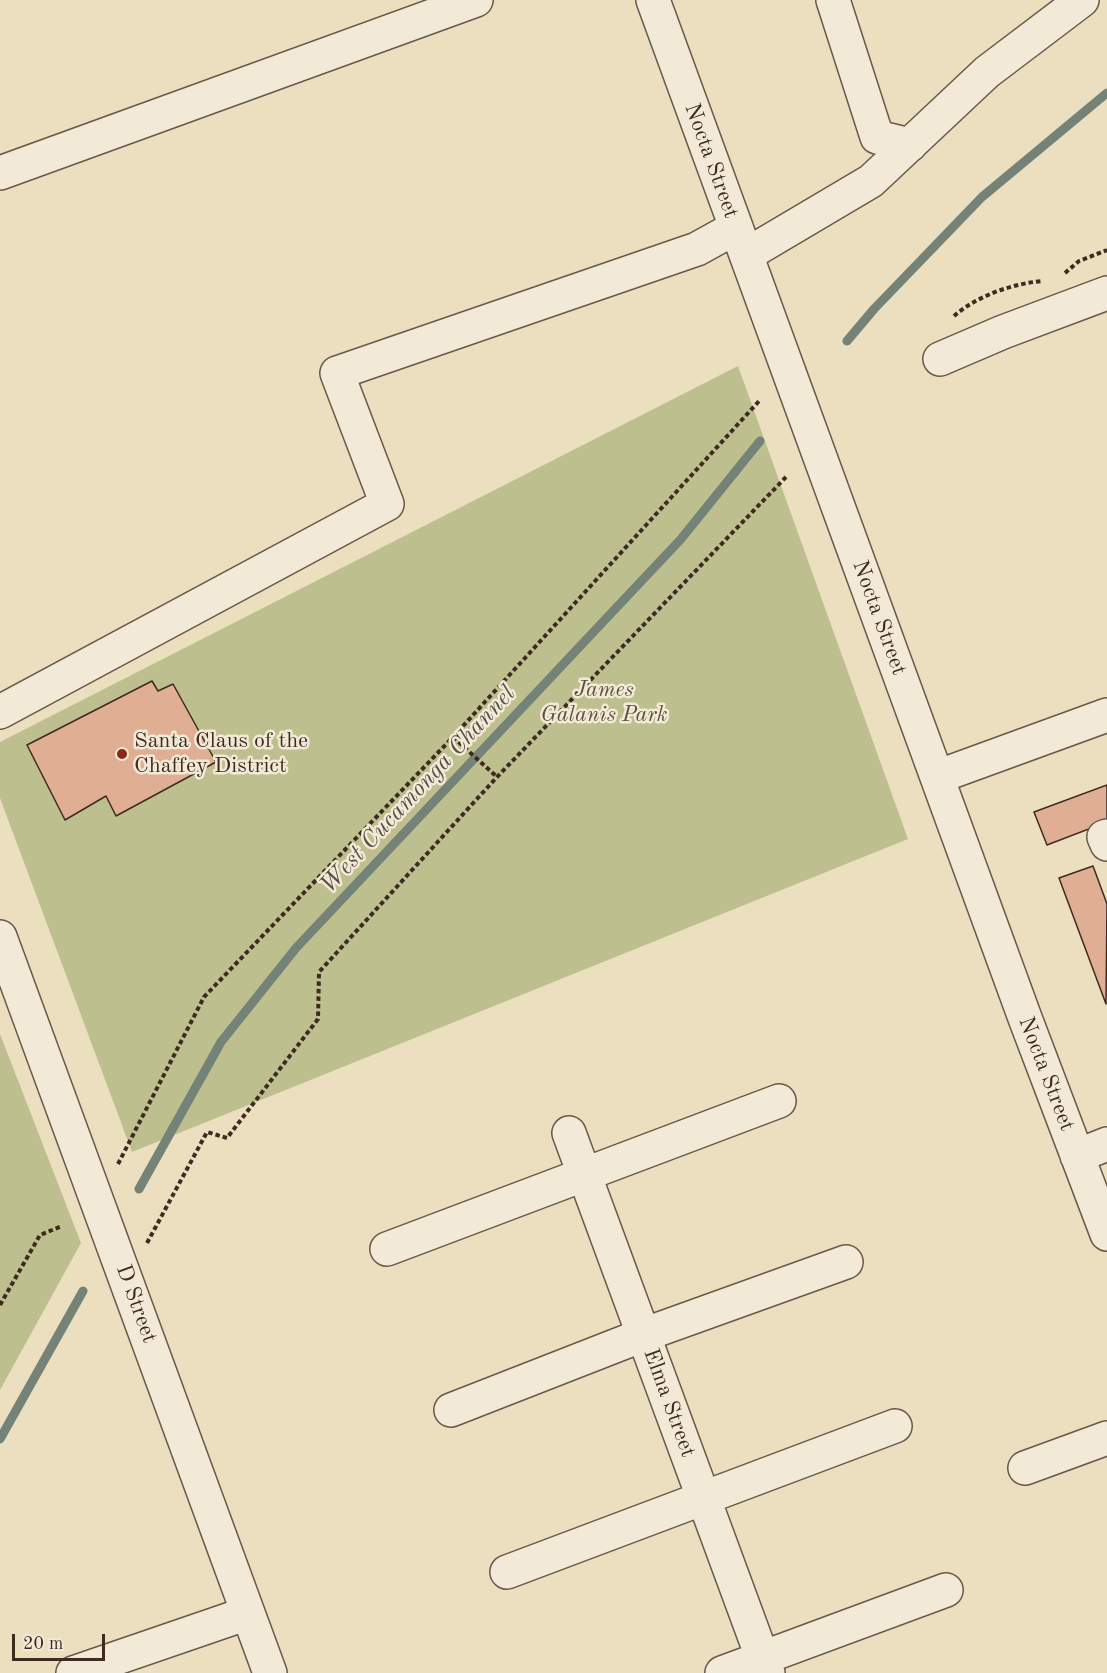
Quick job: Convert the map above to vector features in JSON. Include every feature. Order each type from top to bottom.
[{"type":"street","points":[[0,173],[476,0]]},
{"type":"street","name":"Nocta Street","points":[[653,0],[937,777],[1092,1150],[1107,1234]]},
{"type":"street","points":[[833,0],[877,137],[910,145]]},
{"type":"street","points":[[0,712],[387,504],[337,373],[698,249],[740,241],[871,181],[987,72],[1082,0]]},
{"type":"street","points":[[940,359],[1107,293]]},
{"type":"street","points":[[937,777],[1107,715]]},
{"type":"street","points":[[1107,836],[1104,837],[1107,844]]},
{"type":"street","name":"D Street","points":[[0,937],[270,1673]]},
{"type":"street","points":[[387,1249],[779,1101]]},
{"type":"street","name":"Elma Street","points":[[569,1133],[765,1666]]},
{"type":"street","points":[[451,1410],[643,1335],[846,1262]]},
{"type":"street","points":[[507,1572],[703,1496],[895,1426]]},
{"type":"street","points":[[1025,1468],[1107,1438]]},
{"type":"street","points":[[722,1673],[765,1666],[946,1590]]},
{"type":"street","points":[[73,1673],[248,1613]]},
{"type":"path","points":[[1058,280],[1079,261],[1107,250]]},
{"type":"path","points":[[950,319],[968,304],[997,292],[1022,283],[1049,280]]},
{"type":"path","points":[[118,1165],[204,997],[453,737],[759,400]]},
{"type":"path","points":[[147,1243],[207,1132],[227,1138],[318,1019],[319,972],[497,777],[786,477]]},
{"type":"path","points":[[453,737],[497,777]]},
{"type":"path","points":[[0,1305],[40,1235],[62,1226]]},
{"type":"green space","name":"James Galanis Park","points":[[738,366],[908,839],[132,1152],[0,798],[0,742]]},
{"type":"green space","points":[[0,1034],[81,1243],[0,1390]]},
{"type":"building","name":"Santa Claus of the Chaffey District","points":[[152,681],[158,691],[173,684],[216,762],[116,816],[106,796],[65,820],[27,745]]},
{"type":"building","points":[[1107,785],[1107,822],[1047,845],[1034,812]]},
{"type":"building","points":[[1093,866],[1107,904],[1106,1004],[1059,878]]},
{"type":"waterway","name":"West Cucamonga Channel","points":[[847,341],[874,309],[982,197],[1107,93]]},
{"type":"waterway","name":"West Cucamonga Channel","points":[[139,1189],[221,1042],[296,948],[681,539],[760,441]]},
{"type":"waterway","name":"West Cucamonga Channel","points":[[0,1439],[83,1291]]},
{"type":"place","name":"Santa Claus of the Chaffey District","points":[[122,754]]}]
